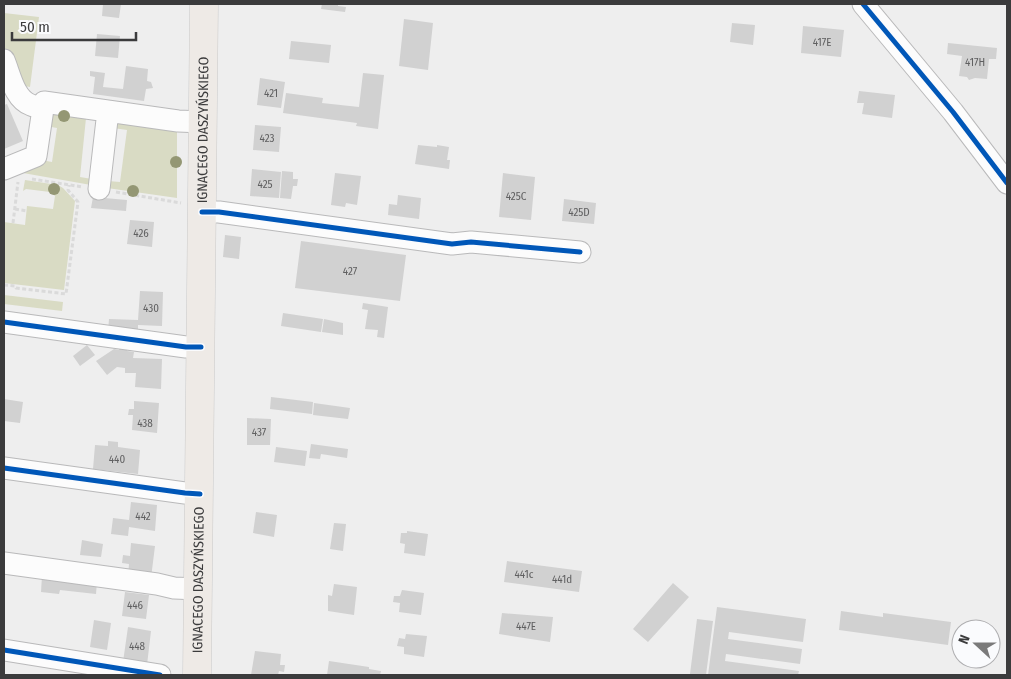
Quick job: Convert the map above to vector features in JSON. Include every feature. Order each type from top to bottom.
[{"type":"main road","name":"IGNACEGO DASZYŃSKIEGO","points":[[198,675],[204,4]]},
{"type":"street","points":[[863,4],[952,112],[1007,183]]},
{"type":"street","points":[[4,60],[22,100],[30,105],[43,107]]},
{"type":"street","points":[[11,173],[36,156],[44,102],[178,121],[203,122]]},
{"type":"street","points":[[99,190],[108,111]]},
{"type":"street","points":[[202,212],[219,212],[452,244],[471,242],[580,252]]},
{"type":"street","points":[[4,322],[186,347],[201,347]]},
{"type":"street","points":[[4,468],[200,494]]},
{"type":"street","points":[[4,563],[174,588],[198,589]]},
{"type":"street","points":[[4,650],[160,675]]},
{"type":"path","points":[[11,173],[15,209],[13,223]]},
{"type":"path","points":[[4,285],[66,294],[78,202],[68,190],[69,185]]},
{"type":"path","points":[[15,209],[26,211]]},
{"type":"green space","points":[[4,13],[39,17],[30,87],[19,85],[4,47]]},
{"type":"green space","points":[[54,111],[86,118],[80,177],[92,179],[91,185],[23,173],[22,169],[41,160],[52,162],[57,128],[46,126]]},
{"type":"green space","points":[[114,123],[177,127],[177,198],[107,188],[108,181],[120,182],[127,130],[113,128]]},
{"type":"green space","points":[[25,180],[58,185],[75,201],[64,290],[4,283],[4,222],[25,225],[27,206],[53,209],[55,196],[50,192],[26,189],[23,191]]},
{"type":"green space","points":[[4,295],[63,302],[62,311],[4,304]]},
{"type":"building","points":[[103,4],[121,4],[119,18],[102,16]]},
{"type":"building","points":[[322,4],[338,4],[338,6],[346,7],[345,12],[321,9]]},
{"type":"building","points":[[404,19],[433,23],[428,70],[399,66]]},
{"type":"building","points":[[732,23],[755,25],[753,45],[730,42]]},
{"type":"building","points":[[803,26],[844,30],[841,57],[801,53]]},
{"type":"building","points":[[97,34],[120,36],[118,58],[95,56]]},
{"type":"building","points":[[291,41],[331,45],[329,63],[289,59]]},
{"type":"building","points":[[948,43],[997,48],[996,59],[989,59],[987,79],[975,78],[969,80],[967,77],[959,76],[962,56],[947,54]]},
{"type":"building","points":[[126,66],[148,69],[147,81],[151,82],[153,88],[146,89],[144,101],[93,94],[95,77],[90,76],[90,71],[105,73],[103,87],[123,89]]},
{"type":"building","points":[[363,73],[384,75],[378,129],[356,126],[357,123],[283,113],[286,93],[323,98],[322,103],[359,107]]},
{"type":"building","points":[[260,78],[285,82],[281,108],[257,105]]},
{"type":"building","points":[[859,91],[895,95],[892,118],[862,114],[864,103],[857,103]]},
{"type":"building","points":[[7,104],[23,141],[4,149],[4,105]]},
{"type":"building","points":[[255,125],[281,127],[279,152],[253,150]]},
{"type":"building","points":[[418,145],[449,147],[447,160],[450,160],[449,169],[415,164]]},
{"type":"building","points":[[252,169],[281,172],[279,198],[250,196]]},
{"type":"building","points":[[282,171],[293,172],[293,179],[298,179],[297,186],[293,186],[291,199],[280,198]]},
{"type":"building","points":[[335,173],[361,176],[357,205],[346,203],[345,207],[331,205]]},
{"type":"building","points":[[503,173],[535,177],[531,220],[499,217]]},
{"type":"building","points":[[398,195],[421,198],[419,219],[388,215],[389,204],[397,205]]},
{"type":"building","points":[[93,197],[127,200],[126,211],[91,208]]},
{"type":"building","points":[[564,199],[596,203],[594,224],[562,221]]},
{"type":"building","points":[[130,220],[154,222],[152,247],[127,244]]},
{"type":"building","points":[[225,235],[241,237],[239,259],[223,257]]},
{"type":"building","points":[[301,241],[406,255],[400,301],[295,288]]},
{"type":"building","points":[[140,291],[163,292],[162,326],[138,325],[138,332],[108,331],[109,319],[138,320]]},
{"type":"building","points":[[363,303],[388,307],[384,338],[377,337],[378,330],[365,329],[368,310],[362,309]]},
{"type":"building","points":[[283,313],[323,319],[321,332],[281,326]]},
{"type":"building","points":[[324,319],[343,323],[343,335],[322,332]]},
{"type":"building","points":[[87,345],[95,355],[80,366],[73,356]]},
{"type":"building","points":[[120,346],[128,347],[127,351],[134,352],[133,358],[162,359],[161,389],[135,387],[136,373],[125,373],[125,368],[117,367],[107,375],[96,361],[114,349],[119,350]]},
{"type":"building","points":[[271,397],[313,402],[312,414],[270,409]]},
{"type":"building","points":[[4,399],[23,402],[20,423],[4,421]]},
{"type":"building","points":[[134,401],[159,403],[157,433],[132,430],[133,415],[128,415],[129,409],[134,409]]},
{"type":"building","points":[[314,403],[350,408],[348,419],[313,415]]},
{"type":"building","points":[[247,418],[271,419],[270,445],[247,445]]},
{"type":"building","points":[[108,441],[118,442],[118,447],[140,450],[138,474],[93,469],[95,445],[108,446]]},
{"type":"building","points":[[311,444],[348,449],[347,458],[321,454],[320,459],[309,458]]},
{"type":"building","points":[[276,447],[307,451],[305,466],[274,462]]},
{"type":"building","points":[[131,502],[157,505],[155,531],[129,527],[128,536],[111,534],[113,518],[129,520]]},
{"type":"building","points":[[256,512],[277,515],[274,537],[253,533]]},
{"type":"building","points":[[334,523],[346,524],[343,551],[330,549]]},
{"type":"building","points":[[407,531],[428,534],[425,556],[404,553],[405,544],[400,543],[401,533],[407,533]]},
{"type":"building","points":[[82,540],[103,544],[101,557],[80,555]]},
{"type":"building","points":[[131,543],[155,546],[151,578],[128,576],[129,564],[122,563],[123,555],[130,556]]},
{"type":"building","points":[[507,561],[582,571],[579,592],[504,582]]},
{"type":"building","points":[[42,576],[97,582],[96,594],[60,590],[59,594],[41,592]]},
{"type":"building","points":[[673,583],[689,597],[648,642],[633,629]]},
{"type":"building","points":[[334,584],[357,587],[354,615],[328,611],[328,595],[332,596]]},
{"type":"building","points":[[402,590],[424,593],[421,615],[399,612],[400,603],[393,602],[394,596],[400,596]]},
{"type":"building","points":[[125,592],[149,595],[146,619],[122,616]]},
{"type":"building","points":[[717,607],[806,619],[803,642],[729,632],[728,639],[802,649],[800,664],[726,654],[725,661],[799,671],[798,675],[708,675]]},
{"type":"building","points":[[841,611],[883,617],[883,613],[951,622],[948,645],[839,630]]},
{"type":"building","points":[[502,613],[553,617],[550,642],[499,634]]},
{"type":"building","points":[[697,619],[713,621],[706,675],[690,674]]},
{"type":"building","points":[[94,620],[111,623],[107,650],[90,647]]},
{"type":"building","points":[[128,627],[151,631],[147,665],[123,662]]},
{"type":"building","points":[[406,634],[427,636],[424,657],[404,654],[404,647],[397,646],[399,638],[405,639]]},
{"type":"building","points":[[255,651],[281,654],[280,665],[285,665],[284,672],[279,671],[278,675],[251,675]]},
{"type":"building","points":[[329,661],[369,667],[369,669],[381,671],[380,675],[327,675]]},
{"type":"cycle path","points":[[863,4],[953,112],[1007,183]]},
{"type":"cycle path","points":[[202,212],[219,212],[452,244],[471,242],[580,252]]},
{"type":"cycle path","points":[[4,322],[186,347],[201,347]]},
{"type":"cycle path","points":[[4,468],[200,494]]},
{"type":"cycle path","points":[[4,650],[160,675]]}]
